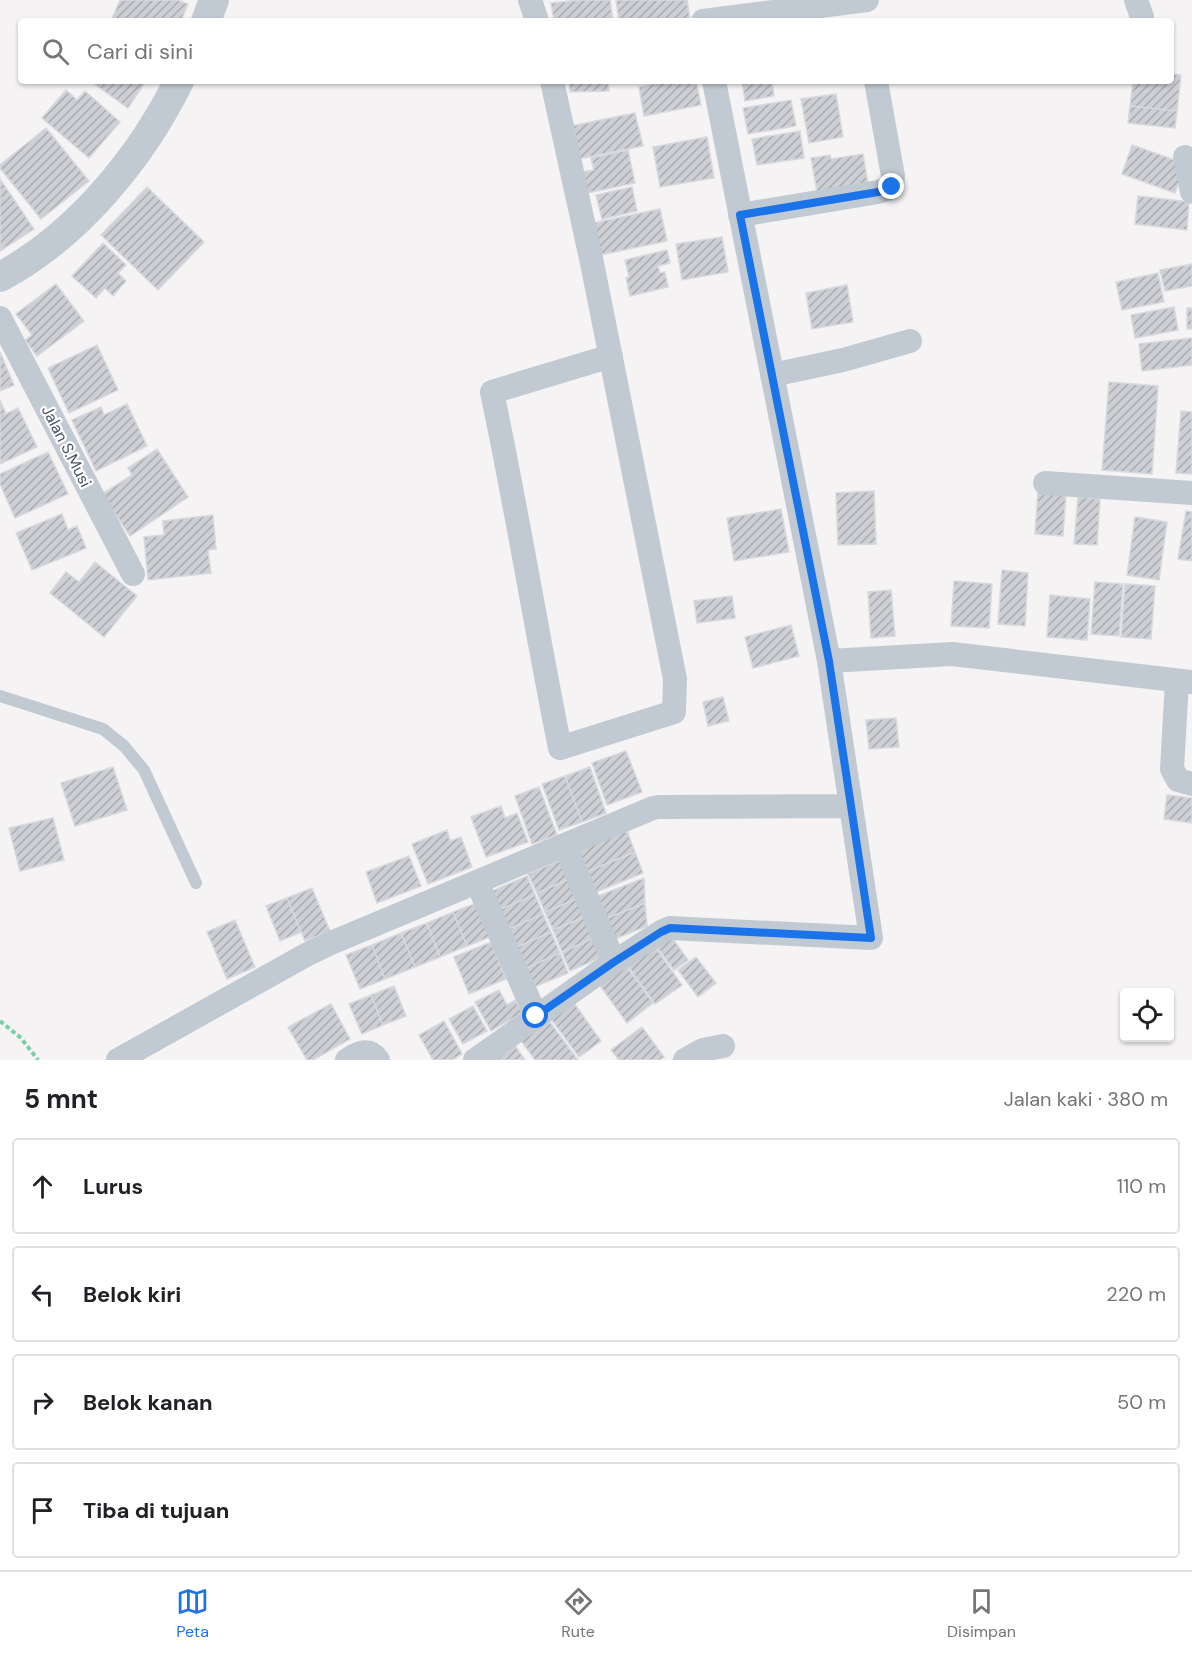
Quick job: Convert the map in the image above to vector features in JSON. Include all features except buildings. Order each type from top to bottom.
[{"type":"street","points":[[207,18],[214,0]]},
{"type":"street","points":[[530,0],[536,18]]},
{"type":"street","points":[[699,0],[702,18]]},
{"type":"street","points":[[727,18],[867,0]]},
{"type":"street","points":[[861,1],[864,18]]},
{"type":"street","points":[[0,276],[15,269],[50,243],[86,211],[124,169],[152,131],[177,84]]},
{"type":"street","points":[[553,84],[611,356],[675,679],[674,712],[560,748],[530,597],[514,497],[492,392],[611,356]]},
{"type":"street","points":[[475,1060],[614,962],[670,928],[871,938],[829,661],[715,84]]},
{"type":"street","points":[[740,215],[878,192],[892,187],[893,176],[877,84]]},
{"type":"street","points":[[1185,157],[1192,192]]},
{"type":"street","name":"Jalan S.Musi","points":[[0,318],[133,574]]},
{"type":"street","points":[[772,375],[843,360],[910,341]]},
{"type":"street","points":[[1045,483],[1192,493]]},
{"type":"street","points":[[829,661],[952,654],[1184,681],[1172,769],[1178,780],[1192,784]]},
{"type":"street","points":[[118,1060],[306,955],[659,807],[851,806]]},
{"type":"street","points":[[565,846],[614,962]]},
{"type":"street","points":[[477,882],[536,1016]]},
{"type":"street","points":[[685,1060],[703,1050],[723,1046]]},
{"type":"street","points":[[347,1060],[357,1053],[364,1052],[369,1052],[378,1060]]},
{"type":"lane","points":[[0,696],[103,729],[124,746],[144,770],[196,883]]},
{"type":"path","points":[[0,1021],[21,1038],[38,1060]]},
{"type":"route","points":[[536,1016],[614,962],[670,928],[871,938],[829,661],[740,215],[878,192],[892,187]]}]
